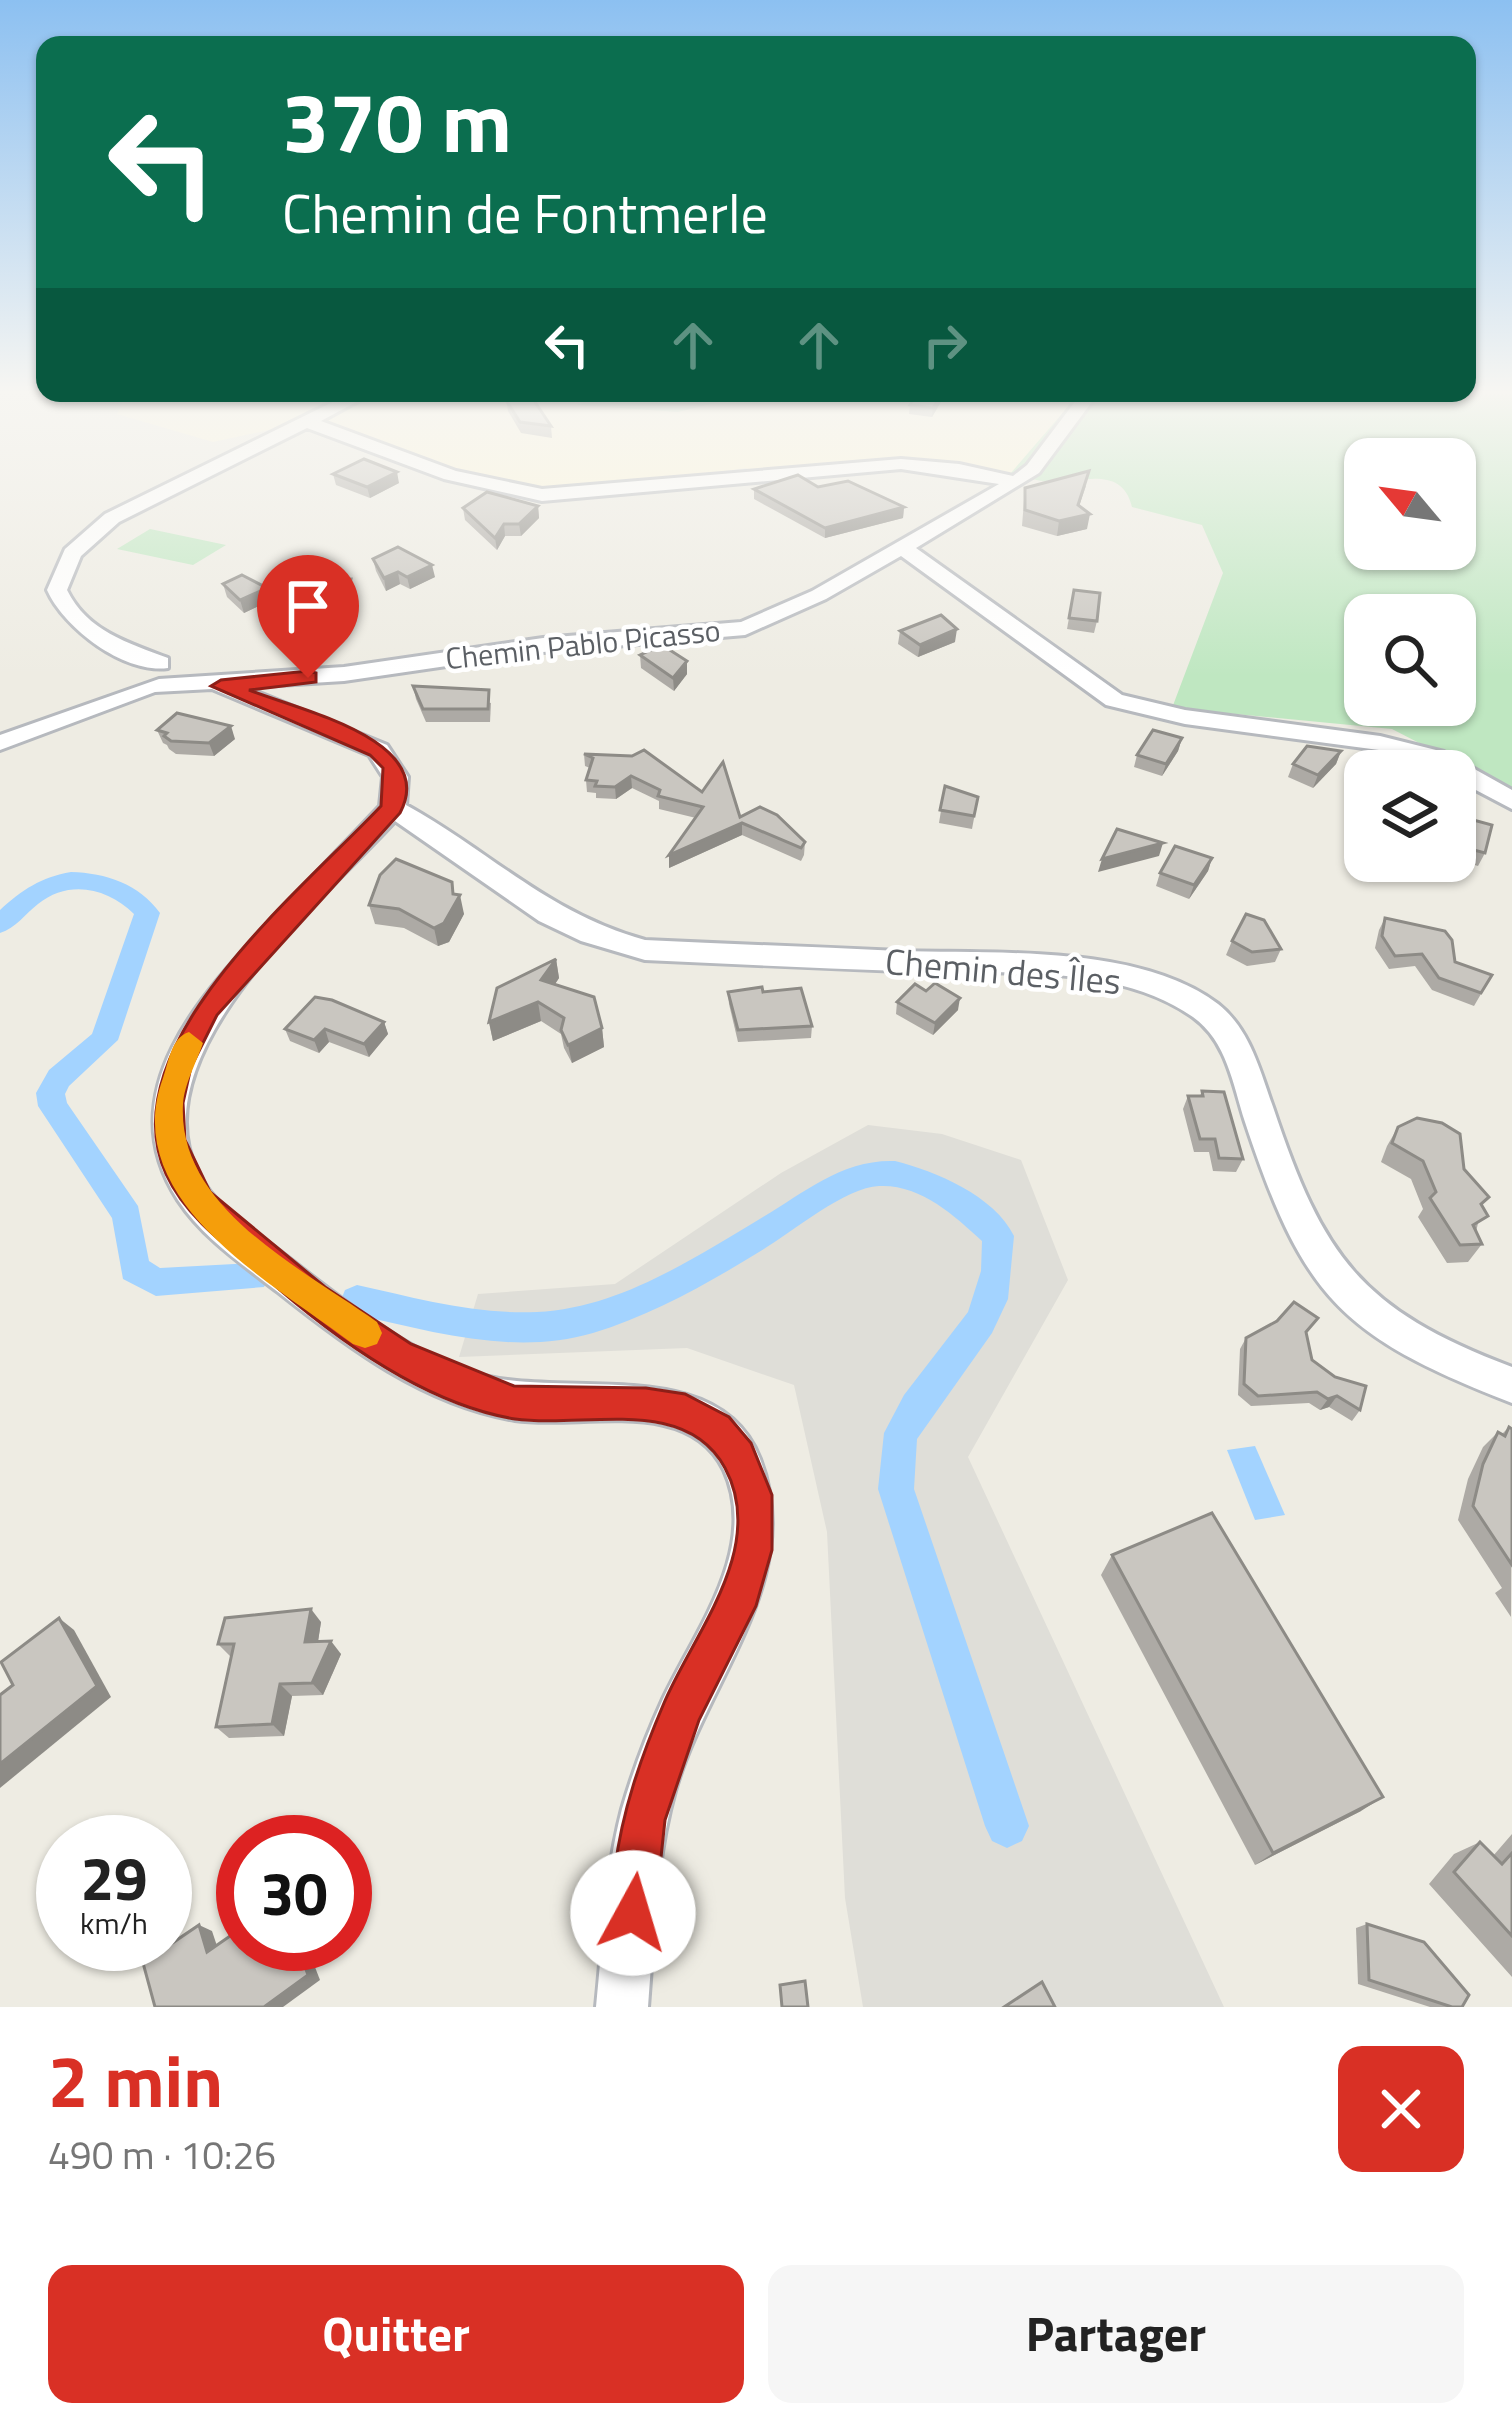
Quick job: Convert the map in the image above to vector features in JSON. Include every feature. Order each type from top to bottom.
[{"type":"street","points":[[148,677],[113,645],[86,632],[65,612],[57,590],[72,553],[112,518],[171,489]]},
{"type":"street","points":[[515,489],[542,494],[606,489]]},
{"type":"street","name":"Chemin Pablo Picasso","points":[[148,677],[223,688],[543,645],[746,628],[819,596],[1004,489]]},
{"type":"street","points":[[902,547],[1114,700],[1324,740],[1380,743],[1435,758],[1512,801]]},
{"type":"street","points":[[113,645],[148,677]]},
{"type":"street","points":[[0,743],[148,677]]},
{"type":"street","points":[[223,688],[378,750],[394,767],[398,781],[392,808],[207,1009],[177,1067],[168,1103],[170,1140],[179,1171],[199,1201],[313,1298],[398,1355],[451,1381],[514,1402],[646,1405],[685,1411],[717,1430],[739,1456],[753,1495],[753,1550],[736,1606],[681,1711],[643,1820],[622,2007]]},
{"type":"street","name":"Chemin des Îles","points":[[392,808],[428,826],[546,913],[593,935],[645,950],[1098,974],[1196,1004],[1222,1023],[1237,1047],[1289,1210],[1342,1293],[1385,1329],[1442,1361],[1512,1385]]},
{"type":"shaded area","points":[[868,1125],[942,1134],[1021,1160],[1068,1280],[968,1457],[1224,2007],[863,2007],[845,1898],[827,1532],[794,1385],[687,1348],[459,1357],[478,1294],[615,1284],[781,1173]]},
{"type":"green space","points":[[1123,489],[1344,489],[1344,570],[1476,570],[1476,489],[1512,489],[1512,791],[1476,772],[1476,750],[1433,750],[1392,729],[1361,726],[1476,726],[1476,594],[1344,594],[1344,724],[1172,708],[1223,573],[1202,525],[1132,507]]},
{"type":"green space","points":[[150,529],[226,545],[193,565],[117,549]]},
{"type":"water","points":[[1255,1446],[1285,1515],[1255,1520],[1227,1450]]},
{"type":"building","points":[[754,489],[864,489],[904,507],[825,528]]},
{"type":"building","points":[[1025,489],[1083,489],[1078,505],[1090,514],[1059,521],[1025,510]]},
{"type":"building","points":[[487,492],[538,506],[519,524],[504,524],[495,538],[463,508]]},
{"type":"building","points":[[398,547],[432,565],[407,577],[398,572],[384,578],[373,559]]},
{"type":"building","points":[[242,575],[267,588],[240,600],[223,584]]},
{"type":"building","points":[[351,579],[340,628],[318,629],[331,580]]},
{"type":"building","points":[[1074,590],[1100,593],[1097,621],[1069,618]]},
{"type":"building","points":[[941,615],[957,629],[920,645],[900,631]]},
{"type":"building","points":[[662,645],[687,661],[673,678],[640,655]]},
{"type":"building","points":[[413,686],[489,690],[488,709],[423,709]]},
{"type":"building","points":[[177,713],[231,726],[209,743],[171,741],[164,736],[167,733],[157,730]]},
{"type":"building","points":[[1153,730],[1182,738],[1166,764],[1137,755]]},
{"type":"building","points":[[1307,746],[1341,751],[1318,775],[1293,764]]},
{"type":"building","points":[[644,750],[702,792],[723,762],[740,817],[760,807],[777,815],[805,842],[801,848],[742,823],[669,855],[703,807],[658,796],[660,790],[631,776],[615,787],[595,786],[597,781],[586,780],[593,758],[584,754],[632,756]]},
{"type":"building","points":[[945,786],[978,797],[974,816],[940,810]]},
{"type":"building","points":[[1476,821],[1492,825],[1485,853],[1476,851]]},
{"type":"building","points":[[1117,829],[1163,843],[1102,859]]},
{"type":"building","points":[[1175,846],[1212,858],[1194,885],[1160,873]]},
{"type":"building","points":[[396,859],[452,882],[453,894],[460,895],[444,923],[434,928],[399,909],[369,905],[380,875]]},
{"type":"building","points":[[1246,914],[1264,920],[1281,949],[1252,952],[1232,941]]},
{"type":"building","points":[[1385,918],[1445,931],[1452,940],[1455,962],[1492,975],[1481,993],[1439,978],[1422,954],[1395,956],[1382,936]]},
{"type":"building","points":[[556,959],[541,980],[594,997],[602,1028],[568,1045],[561,1030],[564,1018],[538,1002],[489,1022],[497,988]]},
{"type":"building","points":[[935,983],[960,998],[935,1023],[897,1002],[915,984],[926,991]]},
{"type":"building","points":[[762,987],[763,992],[801,988],[812,1026],[738,1030],[728,992]]},
{"type":"building","points":[[315,997],[384,1022],[364,1044],[325,1029],[314,1040],[285,1029]]},
{"type":"building","points":[[1202,1091],[1224,1092],[1243,1159],[1219,1158],[1215,1139],[1200,1139],[1188,1096],[1203,1096]]},
{"type":"building","points":[[1417,1118],[1442,1123],[1460,1134],[1464,1169],[1489,1197],[1481,1204],[1488,1216],[1473,1225],[1482,1244],[1460,1245],[1430,1198],[1436,1192],[1423,1161],[1392,1143],[1398,1127]]},
{"type":"building","points":[[1294,1302],[1318,1318],[1306,1332],[1312,1360],[1335,1377],[1366,1386],[1360,1410],[1337,1396],[1328,1399],[1317,1392],[1258,1396],[1244,1384],[1246,1338],[1277,1321]]},
{"type":"building","points":[[1509,1427],[1512,1565],[1473,1506],[1483,1464],[1498,1432],[1505,1436]]},
{"type":"building","points":[[1212,1513],[1383,1797],[1273,1853],[1112,1555]]},
{"type":"building","points":[[311,1609],[305,1642],[331,1641],[312,1683],[280,1684],[272,1724],[216,1727],[234,1644],[218,1644],[225,1618]]},
{"type":"building","points":[[59,1618],[97,1686],[0,1764],[0,1695],[13,1685],[1,1662]]},
{"type":"building","points":[[1480,1842],[1502,1864],[1512,1853],[1512,1936],[1454,1872]]},
{"type":"building","points":[[1367,1924],[1424,1942],[1469,1995],[1462,2007],[1369,1980]]},
{"type":"building","points":[[199,1925],[207,1952],[216,1946],[216,1971],[307,1971],[308,1975],[264,2007],[155,2007],[145,1971],[192,1971],[192,1930]]},
{"type":"building","points":[[805,1981],[808,2007],[782,2007],[780,1985]]},
{"type":"building","points":[[1042,1982],[1055,2007],[1004,2007]]},
{"type":"waterway","points":[[0,924],[38,891],[71,880],[114,888],[147,913],[104,1040],[59,1078],[50,1093],[53,1106],[127,1215],[134,1269],[156,1282],[253,1277]]},
{"type":"waterway","points":[[357,1300],[486,1326],[539,1327],[594,1318],[685,1278],[845,1182],[878,1173],[928,1184],[973,1214],[998,1236],[998,1271],[991,1299],[980,1323],[916,1406],[902,1433],[896,1489],[1007,1826]]},
{"type":"slow traffic","points":[[189,1043],[168,1103],[170,1140],[179,1171],[199,1201],[238,1238],[365,1333]]},
{"type":"route","points":[[308,678],[221,686],[289,718],[378,750],[394,767],[398,791],[392,808],[207,1009],[177,1067],[168,1103],[170,1140],[179,1171],[199,1201],[238,1238],[313,1298],[398,1355],[451,1381],[514,1402],[646,1405],[685,1411],[717,1430],[739,1456],[753,1495],[753,1550],[736,1606],[681,1711],[643,1820],[633,1913]]}]
